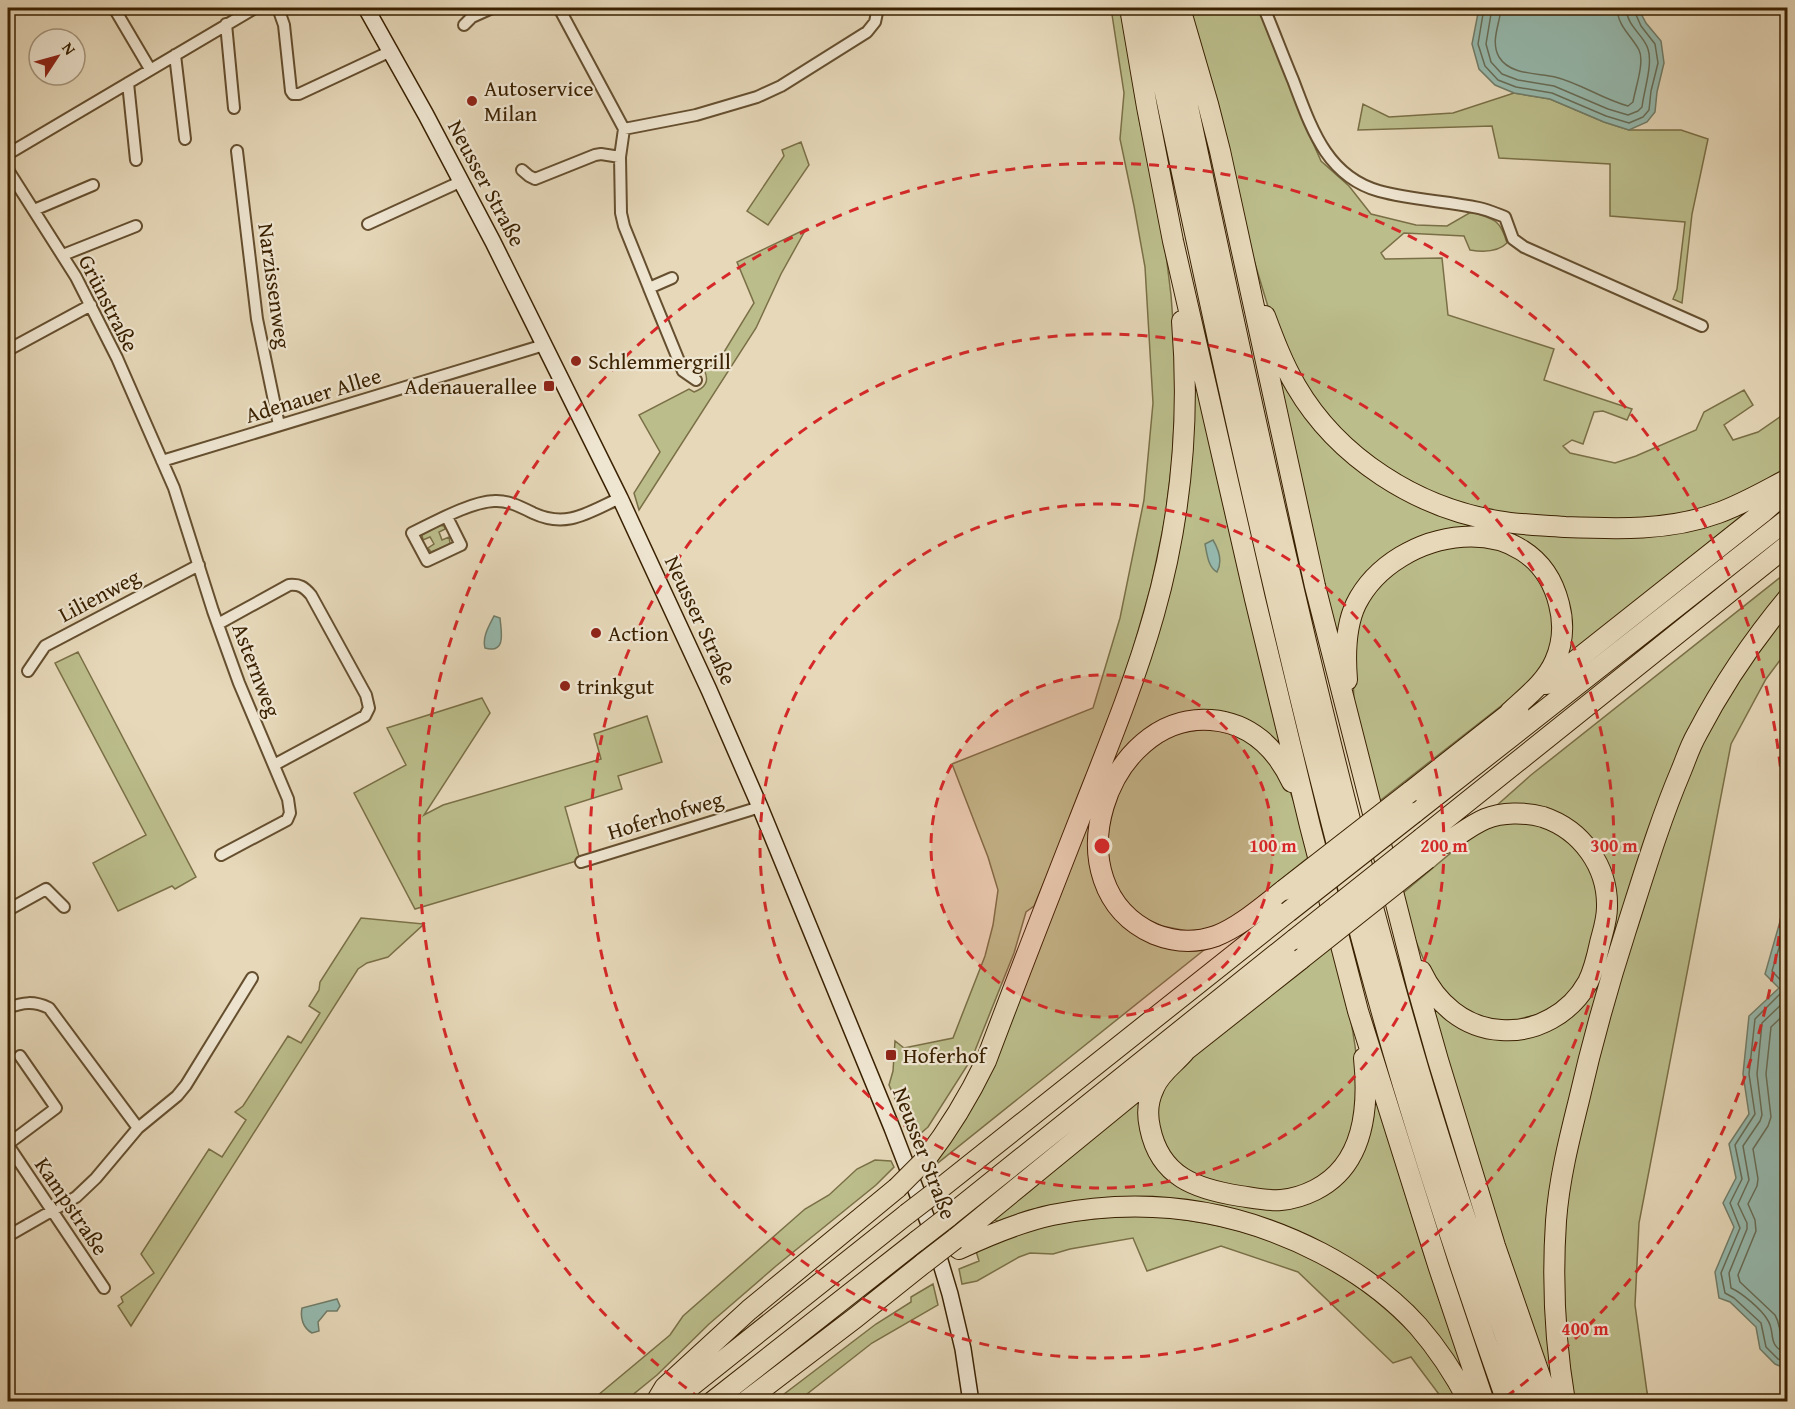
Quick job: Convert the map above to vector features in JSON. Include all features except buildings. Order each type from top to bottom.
[{"type":"highway","points":[[1130,8],[1173,241],[1310,826],[1358,1011],[1438,1268],[1484,1401]]},
{"type":"highway","points":[[1147,8],[1225,375],[1327,807],[1402,1083],[1458,1261],[1507,1401]]},
{"type":"highway","points":[[1167,8],[1293,589],[1345,796],[1419,1071],[1476,1252],[1528,1401]]},
{"type":"highway","points":[[1180,8],[1208,104],[1315,586],[1405,939],[1438,1060],[1495,1245],[1549,1401]]},
{"type":"highway","points":[[656,1401],[665,1387],[749,1310],[897,1188],[926,1160],[947,1132],[986,1061],[1119,720],[1155,612],[1166,568],[1179,490],[1185,403],[1184,351],[1173,241]]},
{"type":"highway","points":[[1239,242],[1272,334],[1296,387],[1311,409],[1350,452],[1406,490],[1437,505],[1467,515],[1526,525],[1613,529],[1646,528],[1678,524],[1717,513],[1750,500],[1788,479]]},
{"type":"highway","points":[[1310,826],[1281,761],[1256,735],[1242,727],[1223,721],[1205,719],[1187,721],[1168,727],[1150,737],[1133,753],[1119,772],[1101,812],[1098,833],[1100,868],[1114,901],[1127,916],[1143,928],[1160,936],[1179,941],[1199,940],[1232,928],[1410,792],[1788,490]]},
{"type":"highway","points":[[671,1401],[1788,519]]},
{"type":"highway","points":[[1352,733],[1346,642],[1356,604],[1367,586],[1382,569],[1396,558],[1414,549],[1461,536],[1491,537],[1522,551],[1537,563],[1557,596],[1562,633],[1560,648],[1554,663],[1545,677],[1510,712]]},
{"type":"highway","points":[[712,1401],[948,1217],[1788,545]]},
{"type":"highway","points":[[1564,1401],[1555,1324],[1556,1218],[1567,1147],[1589,1057],[1666,805],[1696,735],[1731,674],[1788,598]]},
{"type":"highway","points":[[1446,843],[1568,721]]},
{"type":"highway","points":[[745,1401],[855,1318],[932,1269],[957,1244],[1186,1050],[1446,843],[1485,819],[1519,813],[1537,816],[1555,822],[1577,837],[1590,851],[1600,869],[1607,901],[1606,919],[1592,973],[1568,1008],[1550,1020],[1520,1030],[1496,1030],[1484,1028],[1460,1018],[1440,1001],[1424,978],[1405,939]]},
{"type":"highway","points":[[1130,1037],[1263,906]]},
{"type":"highway","points":[[1186,1050],[1162,1075],[1154,1088],[1149,1104],[1152,1140],[1161,1157],[1186,1181],[1202,1188],[1265,1200],[1283,1200],[1304,1195],[1327,1184],[1342,1169],[1353,1153],[1361,1134],[1366,1110],[1367,1086],[1358,1011]]},
{"type":"highway","points":[[957,1244],[1052,1215],[1092,1209],[1130,1206],[1166,1207],[1201,1211],[1236,1219],[1303,1244],[1365,1280],[1418,1326],[1436,1348],[1469,1401]]},
{"type":"main road","name":"Neusser Straße","points":[[366,8],[462,181],[620,498],[709,690],[760,807],[903,1155],[929,1224],[932,1269],[963,1349],[971,1401]]},
{"type":"street","points":[[114,8],[150,69]]},
{"type":"street","points":[[8,154],[255,8]]},
{"type":"street","points":[[278,8],[284,25],[293,94],[299,94],[391,51]]},
{"type":"street","points":[[464,26],[477,14],[492,8]]},
{"type":"street","points":[[559,8],[624,129],[620,157],[621,213],[624,226],[683,370],[696,380]]},
{"type":"street","points":[[624,129],[711,111],[774,90],[867,32],[875,22],[878,8]]},
{"type":"street","points":[[1264,8],[1308,120],[1326,153],[1347,176],[1365,186],[1382,191],[1481,208],[1505,217],[1509,233],[1517,244],[1702,326]]},
{"type":"street","points":[[226,24],[234,108]]},
{"type":"street","points":[[175,55],[185,139]]},
{"type":"street","points":[[128,83],[136,160]]},
{"type":"street","name":"Narzissenweg","points":[[237,151],[257,319],[279,426]]},
{"type":"street","points":[[522,170],[535,179],[595,155],[620,157]]},
{"type":"street","name":"Grünstraße","points":[[8,170],[63,255],[91,305],[162,461]]},
{"type":"street","points":[[369,224],[462,181]]},
{"type":"street","points":[[34,210],[93,184]]},
{"type":"street","points":[[63,255],[136,226]]},
{"type":"street","points":[[649,288],[672,278]]},
{"type":"street","points":[[8,350],[91,305]]},
{"type":"street","name":"Adenauer Allee","points":[[162,461],[544,345]]},
{"type":"street","name":"Asternweg","points":[[162,461],[174,488],[242,690],[290,806],[287,820],[221,855]]},
{"type":"street","points":[[447,517],[461,545],[427,561],[412,532],[478,503],[504,501],[541,517],[566,521],[620,498]]},
{"type":"street","name":"Lilienweg","points":[[28,671],[45,646],[199,565]]},
{"type":"street","points":[[218,624],[290,585],[297,584],[304,587],[311,595],[366,695],[369,708],[365,716],[274,765]]},
{"type":"street","name":"Hoferhofweg","points":[[581,862],[760,807]]},
{"type":"street","points":[[8,910],[46,890],[64,907]]},
{"type":"street","points":[[8,1236],[52,1212],[87,1188],[138,1128],[177,1096],[252,978]]},
{"type":"street","points":[[8,1008],[32,1002],[49,1008],[138,1128]]},
{"type":"street","points":[[8,1144],[56,1108],[20,1056]]},
{"type":"street","name":"Kampstraße","points":[[8,1144],[104,1288]]},
{"type":"green space","points":[[1111,8],[1121,8],[1140,123],[1163,230],[1171,295],[1175,349],[1175,409],[1165,519],[1151,586],[1133,649],[1110,718],[1056,854],[1034,906],[1026,912],[1014,953],[972,1058],[928,1127],[913,1140],[889,1085],[893,1071],[895,1041],[904,1048],[953,1038],[985,956],[993,925],[998,890],[988,857],[952,764],[1093,708],[1120,618],[1144,500],[1153,403],[1145,267],[1120,139],[1124,93]]},
{"type":"green space","points":[[1186,8],[1259,8],[1321,161],[1349,186],[1371,214],[1416,225],[1447,226],[1471,212],[1499,224],[1507,243],[1495,250],[1470,250],[1464,236],[1404,233],[1381,253],[1385,259],[1442,258],[1448,315],[1554,349],[1544,380],[1632,409],[1627,420],[1603,411],[1594,412],[1583,444],[1572,440],[1563,446],[1570,453],[1615,463],[1636,456],[1696,430],[1704,412],[1744,390],[1753,405],[1724,425],[1733,440],[1758,432],[1787,412],[1787,469],[1715,505],[1681,514],[1646,520],[1531,517],[1467,506],[1420,488],[1366,454],[1334,425],[1303,383],[1269,310],[1253,257],[1228,144]]},
{"type":"green space","points":[[1514,93],[1550,99],[1629,130],[1681,130],[1708,139],[1692,214],[1682,303],[1673,299],[1677,289],[1685,222],[1610,216],[1610,164],[1499,158],[1492,126],[1358,130],[1363,104],[1389,117],[1453,113]]},
{"type":"green space","points":[[801,142],[809,165],[768,225],[747,211],[784,156],[782,150]]},
{"type":"green space","points":[[806,229],[781,274],[756,328],[639,510],[634,493],[660,452],[639,415],[689,389],[694,392],[704,386],[707,378],[704,370],[718,362],[754,303],[737,262]]},
{"type":"green space","points":[[1190,355],[1280,743],[1275,745],[1180,717],[1100,797],[1113,908],[1209,946],[929,1170],[925,1168],[958,1124],[1145,659]]},
{"type":"green space","points":[[1276,362],[1392,487],[1587,533],[1756,504],[1562,662],[1569,619],[1516,540],[1401,549],[1340,637],[1335,636]]},
{"type":"green space","points":[[439,525],[444,526],[445,529],[439,532],[442,540],[449,537],[450,543],[431,552],[428,548],[434,544],[430,537],[423,540],[422,535]]},
{"type":"green space","points":[[1459,544],[1506,550],[1531,569],[1550,598],[1554,627],[1549,652],[1543,666],[1524,688],[1377,803],[1354,704],[1352,645],[1366,601],[1379,582],[1416,557]]},
{"type":"green space","points":[[1787,572],[1787,586],[1762,616],[1718,682],[1562,1147],[1557,1396],[1523,1301],[1432,1011],[1436,1008],[1466,1029],[1563,1019],[1611,921],[1595,848],[1495,807],[1531,775]]},
{"type":"green space","points":[[1787,605],[1787,651],[1766,679],[1731,744],[1639,1223],[1635,1305],[1649,1401],[1573,1402],[1563,1333],[1564,1224],[1573,1159],[1586,1101],[1656,864],[1690,768],[1710,725]]},
{"type":"green space","points":[[78,652],[196,877],[175,889],[172,886],[118,911],[93,863],[146,835],[55,663]]},
{"type":"green space","points":[[482,698],[490,713],[424,815],[443,805],[601,759],[594,734],[647,716],[662,762],[618,776],[622,789],[565,807],[580,860],[415,909],[354,793],[406,765],[387,728]]},
{"type":"green space","points":[[1212,728],[1232,733],[1254,744],[1288,786],[1310,856],[1232,919],[1212,929],[1187,931],[1162,926],[1142,917],[1124,902],[1114,886],[1106,849],[1109,814],[1125,778],[1140,758],[1173,734]]},
{"type":"green space","points":[[1502,822],[1531,823],[1562,834],[1590,864],[1600,900],[1588,959],[1568,994],[1553,1006],[1536,1015],[1498,1021],[1477,1016],[1455,1004],[1440,987],[1425,963],[1413,934],[1403,893],[1470,837]]},
{"type":"green space","points":[[361,918],[424,924],[388,957],[367,963],[358,969],[131,1326],[118,1306],[123,1302],[121,1297],[154,1273],[141,1254],[209,1149],[222,1157],[246,1120],[235,1112],[243,1106],[288,1036],[301,1043],[320,1013],[309,1006],[319,990],[320,982]]},
{"type":"green space","points":[[1332,945],[1352,1025],[1357,1066],[1357,1110],[1343,1152],[1334,1164],[1317,1179],[1291,1189],[1239,1188],[1189,1172],[1173,1160],[1161,1138],[1157,1108],[1163,1089],[1176,1071],[1193,1055]]},
{"type":"green space","points":[[1144,1092],[1145,1144],[1228,1202],[1330,1187],[1374,1093],[1424,1254],[1465,1375],[1462,1377],[1426,1328],[1264,1222],[1051,1206],[1029,1210],[998,1221],[992,1220],[1030,1191]]},
{"type":"green space","points":[[875,1160],[891,1161],[894,1167],[876,1185],[709,1324],[657,1375],[625,1401],[591,1401],[670,1335],[683,1316],[805,1209],[829,1195],[857,1169]]},
{"type":"green space","points":[[1155,1216],[1224,1227],[1255,1235],[1312,1259],[1365,1292],[1400,1322],[1428,1352],[1462,1401],[1444,1401],[1411,1357],[1393,1363],[1298,1272],[1221,1246],[1147,1271],[1133,1238],[1053,1254],[1030,1253],[977,1281],[962,1284],[959,1269],[979,1261],[976,1251],[1025,1230],[1064,1222],[1111,1217]]},
{"type":"green space","points":[[933,1284],[938,1305],[872,1343],[798,1401],[775,1401],[876,1324],[911,1302],[911,1297]]},
{"type":"water","points":[[1479,8],[1638,8],[1646,23],[1661,41],[1664,63],[1655,112],[1647,122],[1629,130],[1550,99],[1514,93],[1495,85],[1479,69],[1472,44]]},
{"type":"water","points":[[1213,540],[1220,564],[1217,572],[1210,564],[1205,544]]},
{"type":"water","points":[[494,616],[500,618],[500,645],[492,649],[485,648],[485,636]]},
{"type":"water","points":[[1787,897],[1787,1369],[1775,1364],[1760,1349],[1756,1327],[1730,1302],[1719,1298],[1715,1272],[1734,1227],[1723,1203],[1736,1178],[1729,1144],[1749,1114],[1743,1074],[1749,1016],[1779,988],[1765,974]]},
{"type":"water","points":[[337,1299],[340,1306],[337,1311],[327,1311],[318,1322],[319,1331],[312,1333],[309,1331],[303,1322],[302,1308]]},
{"type":"place","name":"Autoservice Milan","points":[[472,101]]},
{"type":"place","name":"Schlemmergrill","points":[[576,361]]},
{"type":"place","name":"Adenauerallee","points":[[549,386]]},
{"type":"place","name":"Action","points":[[596,633]]},
{"type":"place","name":"trinkgut","points":[[565,686]]},
{"type":"place","name":"Hoferhof","points":[[891,1055]]}]
